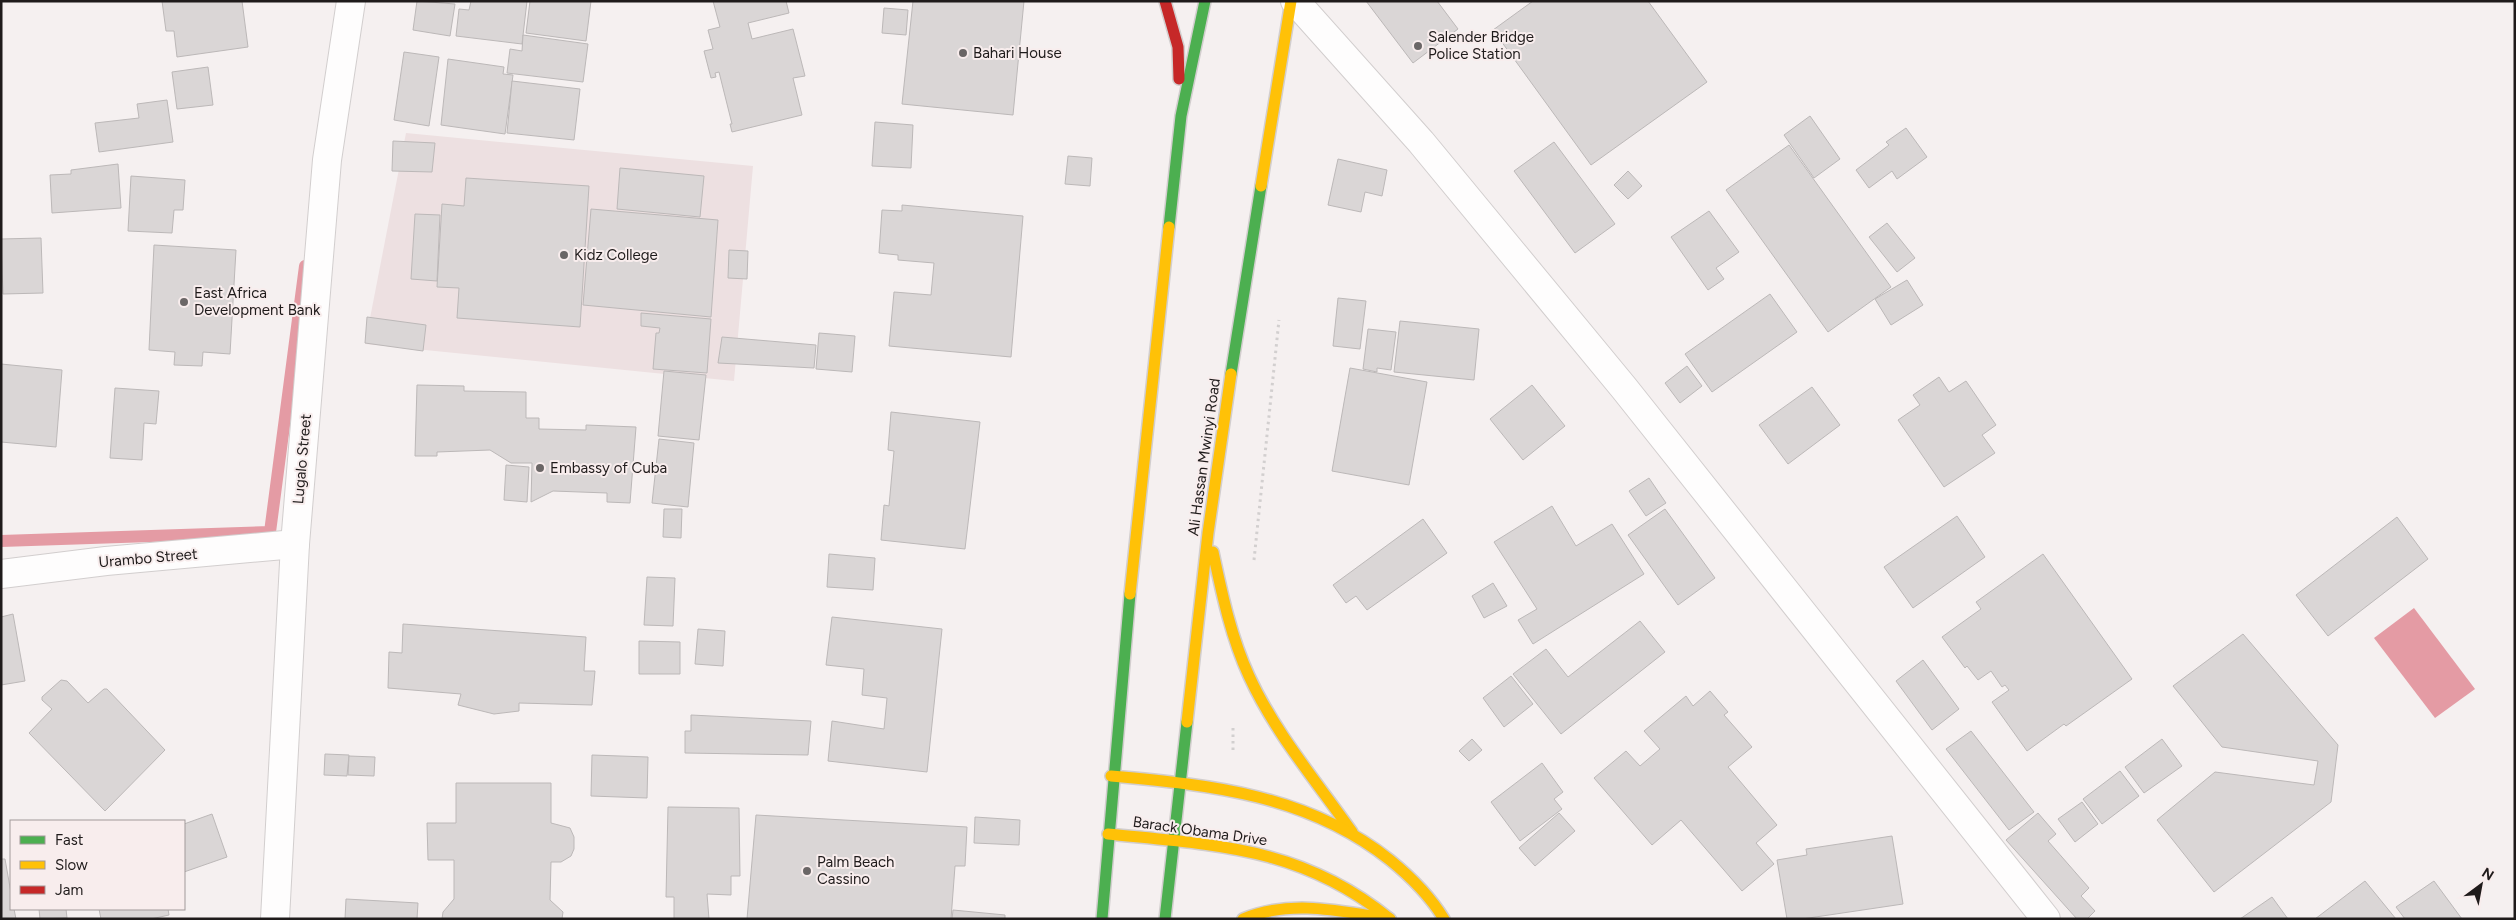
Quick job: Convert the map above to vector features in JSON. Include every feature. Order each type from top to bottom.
[{"type":"main road","points":[[1165,1],[1178,47],[1181,116]]},
{"type":"main road","points":[[1102,919],[1122,664],[1181,116],[1205,1]]},
{"type":"main road","name":"Ali Hassan Mwinyi Road","points":[[1165,919],[1172,841],[1208,533],[1224,421],[1293,1]]},
{"type":"main road","points":[[1208,533],[1232,632],[1257,692],[1282,733],[1352,832]]},
{"type":"main road","points":[[1112,776],[1179,782],[1272,798],[1305,809],[1352,832],[1385,854],[1418,885],[1444,919]]},
{"type":"main road","name":"Barack Obama Drive","points":[[1108,834],[1233,848],[1296,863],[1357,893],[1390,919]]},
{"type":"main road","points":[[1243,919],[1278,908],[1313,909],[1390,919]]},
{"type":"street","name":"Lugalo Street","points":[[275,919],[295,544],[327,160],[351,1]]},
{"type":"street","points":[[1293,1],[1421,142],[1624,388],[2046,919]]},
{"type":"street","name":"Urambo Street","points":[[1,574],[106,561],[295,544]]},
{"type":"path","points":[[1254,563],[1280,318]]},
{"type":"shaded area","name":"Kidz College","points":[[406,133],[753,166],[734,381],[365,344]]},
{"type":"shaded area","points":[[2414,608],[2475,689],[2435,718],[2374,638]]},
{"type":"building","points":[[162,1],[242,1],[248,47],[177,57],[174,31],[166,31]]},
{"type":"building","points":[[417,1],[455,4],[450,36],[413,30]]},
{"type":"building","points":[[471,1],[527,1],[522,44],[456,36],[459,9],[469,10]]},
{"type":"building","points":[[530,1],[591,1],[586,41],[526,33]]},
{"type":"building","points":[[713,1],[786,1],[789,13],[748,23],[752,39],[793,29],[805,76],[793,78],[802,115],[732,132],[730,124],[732,124],[719,72],[715,73],[716,77],[711,78],[704,51],[713,49],[708,30],[720,27]]},
{"type":"building","name":"Bahari House","points":[[913,1],[1024,1],[1013,115],[902,104]]},
{"type":"building","name":"Salender Bridge Police Station","points":[[1366,1],[1437,1],[1458,29],[1413,63]]},
{"type":"building","points":[[1533,1],[1648,1],[1707,82],[1591,165],[1493,30]]},
{"type":"building","points":[[884,8],[908,10],[906,35],[882,33]]},
{"type":"building","points":[[523,35],[588,44],[583,82],[507,73],[510,49],[522,51]]},
{"type":"building","points":[[404,52],[439,57],[429,126],[394,120]]},
{"type":"building","points":[[448,59],[504,67],[503,74],[513,75],[505,134],[441,125]]},
{"type":"building","points":[[208,67],[213,105],[177,109],[172,72]]},
{"type":"building","points":[[512,81],[580,89],[574,140],[507,133]]},
{"type":"building","points":[[167,100],[173,142],[99,152],[95,123],[139,118],[137,104]]},
{"type":"building","points":[[1810,116],[1840,159],[1814,178],[1784,135]]},
{"type":"building","points":[[875,122],[913,125],[911,168],[872,166]]},
{"type":"building","points":[[1906,128],[1927,157],[1897,179],[1892,171],[1869,188],[1856,170],[1889,145],[1886,142]]},
{"type":"building","points":[[393,141],[435,143],[432,172],[392,171]]},
{"type":"building","points":[[1554,142],[1615,224],[1575,253],[1514,171]]},
{"type":"building","points":[[1789,145],[1891,287],[1828,332],[1726,190]]},
{"type":"building","points":[[1068,156],[1092,158],[1090,186],[1065,184]]},
{"type":"building","points":[[1338,159],[1387,170],[1382,196],[1365,192],[1361,212],[1328,205]]},
{"type":"building","points":[[118,164],[121,208],[52,213],[50,175],[71,174],[71,170]]},
{"type":"building","points":[[620,168],[704,176],[700,217],[617,209]]},
{"type":"building","points":[[1628,171],[1642,186],[1628,199],[1614,185]]},
{"type":"building","points":[[131,176],[185,180],[183,210],[174,210],[172,233],[128,231]]},
{"type":"building","points":[[466,178],[589,186],[580,327],[457,318],[459,288],[437,287],[442,204],[464,206]]},
{"type":"building","points":[[902,205],[1023,216],[1011,357],[889,346],[894,292],[931,295],[934,263],[898,260],[898,255],[879,253],[882,210],[902,211]]},
{"type":"building","points":[[591,209],[718,220],[711,317],[583,305]]},
{"type":"building","points":[[1709,211],[1739,252],[1716,268],[1724,279],[1708,290],[1671,237]]},
{"type":"building","points":[[415,214],[440,215],[437,281],[411,279]]},
{"type":"building","points":[[1887,223],[1915,258],[1897,272],[1869,237]]},
{"type":"building","points":[[41,238],[43,293],[3,294],[1,239]]},
{"type":"building","points":[[154,245],[236,250],[230,354],[203,352],[202,366],[174,365],[175,352],[149,350]]},
{"type":"building","points":[[729,250],[748,251],[747,279],[728,278]]},
{"type":"building","points":[[1907,280],[1923,305],[1891,325],[1875,299]]},
{"type":"building","points":[[1770,294],[1797,332],[1712,392],[1685,354]]},
{"type":"building","points":[[1338,298],[1366,301],[1360,349],[1333,346]]},
{"type":"building","points":[[641,313],[711,319],[707,373],[653,369],[656,333],[659,333],[660,328],[641,326]]},
{"type":"building","points":[[367,317],[426,325],[423,351],[365,343]]},
{"type":"building","points":[[1400,321],[1479,329],[1474,380],[1394,372]]},
{"type":"building","points":[[1368,329],[1396,332],[1391,370],[1377,368],[1377,372],[1363,369]]},
{"type":"building","points":[[819,333],[855,336],[852,372],[816,369]]},
{"type":"building","points":[[722,337],[816,345],[814,368],[718,363]]},
{"type":"building","points":[[1,364],[62,370],[56,447],[1,442]]},
{"type":"building","points":[[1687,366],[1702,386],[1680,403],[1665,383]]},
{"type":"building","points":[[1350,368],[1427,382],[1409,485],[1332,471]]},
{"type":"building","points":[[664,371],[706,375],[699,440],[658,436]]},
{"type":"building","points":[[1939,377],[1949,392],[1966,381],[1996,425],[1982,435],[1995,453],[1944,487],[1898,420],[1920,405],[1913,395]]},
{"type":"building","points":[[417,385],[464,386],[464,391],[526,392],[526,418],[539,418],[539,429],[586,430],[586,425],[636,427],[630,503],[607,502],[607,493],[553,491],[531,502],[532,463],[511,463],[490,450],[437,452],[437,456],[415,456]]},
{"type":"building","points":[[1532,385],[1565,426],[1523,460],[1490,419]]},
{"type":"building","points":[[1812,387],[1840,425],[1788,464],[1759,425]]},
{"type":"building","points":[[115,388],[159,391],[156,424],[144,423],[142,460],[110,458]]},
{"type":"building","points":[[891,412],[980,422],[965,549],[881,540],[884,505],[889,506],[894,451],[888,450]]},
{"type":"building","points":[[659,439],[694,443],[688,507],[652,503]]},
{"type":"building","points":[[506,465],[529,467],[527,502],[504,500]]},
{"type":"building","points":[[1649,478],[1666,503],[1646,516],[1629,491]]},
{"type":"building","points":[[1552,506],[1576,546],[1612,524],[1644,574],[1533,644],[1518,620],[1537,609],[1494,542]]},
{"type":"building","points":[[664,509],[682,509],[681,538],[663,537]]},
{"type":"building","points":[[1665,509],[1715,578],[1678,605],[1628,535]]},
{"type":"building","points":[[1957,516],[1985,557],[1913,608],[1884,567]]},
{"type":"building","points":[[2397,517],[2428,559],[2328,636],[2296,595]]},
{"type":"building","points":[[1423,519],[1447,553],[1367,610],[1356,596],[1346,603],[1333,585]]},
{"type":"building","points":[[829,554],[875,558],[873,590],[827,587]]},
{"type":"building","points":[[2043,554],[2132,679],[2027,751],[1992,702],[2009,690],[2005,685],[2002,687],[1991,671],[1978,680],[1967,666],[1965,668],[1942,637],[1981,609],[1976,602]]},
{"type":"building","points":[[647,577],[675,578],[673,626],[644,625]]},
{"type":"building","points":[[1493,583],[1507,606],[1484,618],[1472,596]]},
{"type":"building","points":[[13,614],[25,681],[1,685],[1,617]]},
{"type":"building","points":[[832,617],[942,629],[927,772],[828,761],[832,721],[884,729],[887,698],[862,695],[864,669],[826,665]]},
{"type":"building","points":[[1640,621],[1665,652],[1561,734],[1513,674],[1546,649],[1568,677]]},
{"type":"building","points":[[403,624],[586,637],[584,671],[595,671],[592,705],[519,703],[519,711],[494,714],[458,705],[461,694],[388,688],[389,652],[402,653]]},
{"type":"building","points":[[698,629],[725,631],[723,666],[695,664]]},
{"type":"building","points":[[2243,634],[2338,745],[2331,802],[2214,892],[2157,820],[2215,772],[2314,785],[2318,761],[2222,747],[2173,686]]},
{"type":"building","points":[[639,641],[680,642],[680,674],[639,674]]},
{"type":"building","points":[[1923,660],[1959,709],[1932,730],[1896,681]]},
{"type":"building","points":[[1511,676],[1533,704],[1504,727],[1483,698]]},
{"type":"building","points":[[61,680],[67,681],[88,703],[104,689],[107,689],[165,750],[105,811],[29,733],[52,709],[42,700],[42,697]]},
{"type":"building","points":[[1710,691],[1728,712],[1724,715],[1752,747],[1728,767],[1777,825],[1756,843],[1774,864],[1742,891],[1681,820],[1652,845],[1594,778],[1626,751],[1640,766],[1660,749],[1644,731],[1686,696],[1693,706]]},
{"type":"building","points":[[691,715],[811,721],[808,755],[685,753],[685,731],[691,731]]},
{"type":"building","points":[[1971,731],[2034,812],[2009,830],[1946,749]]},
{"type":"building","points":[[1472,739],[1482,750],[1469,761],[1459,751]]},
{"type":"building","points":[[2162,739],[2182,766],[2144,793],[2125,767]]},
{"type":"building","points":[[325,754],[349,755],[347,776],[324,775]]},
{"type":"building","points":[[592,755],[648,757],[647,798],[591,796]]},
{"type":"building","points":[[349,756],[375,757],[374,776],[348,775]]},
{"type":"building","points":[[1542,763],[1563,792],[1554,799],[1562,809],[1520,841],[1491,802]]},
{"type":"building","points":[[2120,771],[2139,796],[2102,824],[2083,799]]},
{"type":"building","points":[[456,783],[551,783],[551,823],[570,828],[574,837],[574,849],[571,856],[561,862],[551,862],[550,900],[563,912],[562,919],[442,919],[443,912],[454,899],[454,860],[428,860],[427,823],[456,823]]},
{"type":"building","points":[[2082,802],[2098,824],[2075,842],[2058,819]]},
{"type":"building","points":[[668,807],[739,808],[740,876],[731,876],[731,895],[707,894],[709,919],[674,919],[674,897],[666,897]]},
{"type":"building","points":[[1559,813],[1575,831],[1535,866],[1519,848]]},
{"type":"building","points":[[2038,813],[2056,834],[2048,841],[2089,888],[2081,896],[2095,911],[2087,919],[2077,919],[2006,840]]},
{"type":"building","points":[[212,814],[227,857],[185,872],[185,824]]},
{"type":"building","points":[[756,815],[967,827],[965,866],[955,866],[951,919],[747,919]]},
{"type":"building","points":[[975,817],[1020,820],[1019,845],[974,843]]},
{"type":"building","points":[[1892,836],[1903,904],[1802,919],[1787,919],[1777,860],[1807,855],[1806,849]]},
{"type":"building","points":[[1,859],[5,859],[10,887],[10,910],[14,910],[16,919],[1,919]]},
{"type":"building","points":[[2365,881],[2396,919],[2315,919]]},
{"type":"building","points":[[2434,881],[2462,919],[2405,919],[2396,907]]},
{"type":"building","points":[[2272,897],[2288,919],[2240,919]]},
{"type":"building","points":[[346,899],[418,903],[417,919],[345,919]]},
{"type":"building","points":[[39,910],[66,910],[67,918],[40,919]]},
{"type":"building","points":[[99,910],[168,910],[169,915],[151,919],[101,919]]},
{"type":"building","points":[[953,910],[1005,915],[1005,919],[952,919]]},
{"type":"waterway","points":[[1,541],[270,532],[305,266]]},
{"type":"traffic: fast","points":[[1169,227],[1181,116],[1205,1]]},
{"type":"traffic: fast","points":[[1231,374],[1261,186]]},
{"type":"traffic: fast","points":[[1102,919],[1130,594]]},
{"type":"traffic: fast","points":[[1165,919],[1187,722]]},
{"type":"traffic: slow","points":[[1261,186],[1291,1]]},
{"type":"traffic: slow","points":[[1130,594],[1169,227]]},
{"type":"traffic: slow","points":[[1187,722],[1208,533],[1231,374]]},
{"type":"traffic: slow","points":[[1213,552],[1232,631],[1259,697],[1297,757],[1352,832]]},
{"type":"traffic: slow","points":[[1111,776],[1222,789],[1292,807],[1326,821],[1359,838],[1398,866],[1413,880],[1444,919]]},
{"type":"traffic: slow","points":[[1108,834],[1221,847],[1291,863],[1324,877],[1357,895],[1390,919]]},
{"type":"traffic: slow","points":[[1243,919],[1279,909],[1297,908],[1334,910],[1390,919]]},
{"type":"traffic: jam","points":[[1165,1],[1178,47],[1179,79]]},
{"type":"place","name":"Salender Bridge Police Station","points":[[1418,46]]},
{"type":"place","name":"Bahari House","points":[[963,53]]},
{"type":"place","name":"Kidz College","points":[[564,255]]},
{"type":"place","name":"East Africa Development Bank","points":[[184,302]]},
{"type":"place","name":"Embassy of Cuba","points":[[540,468]]},
{"type":"place","name":"Palm Beach Cassino","points":[[807,871]]}]
